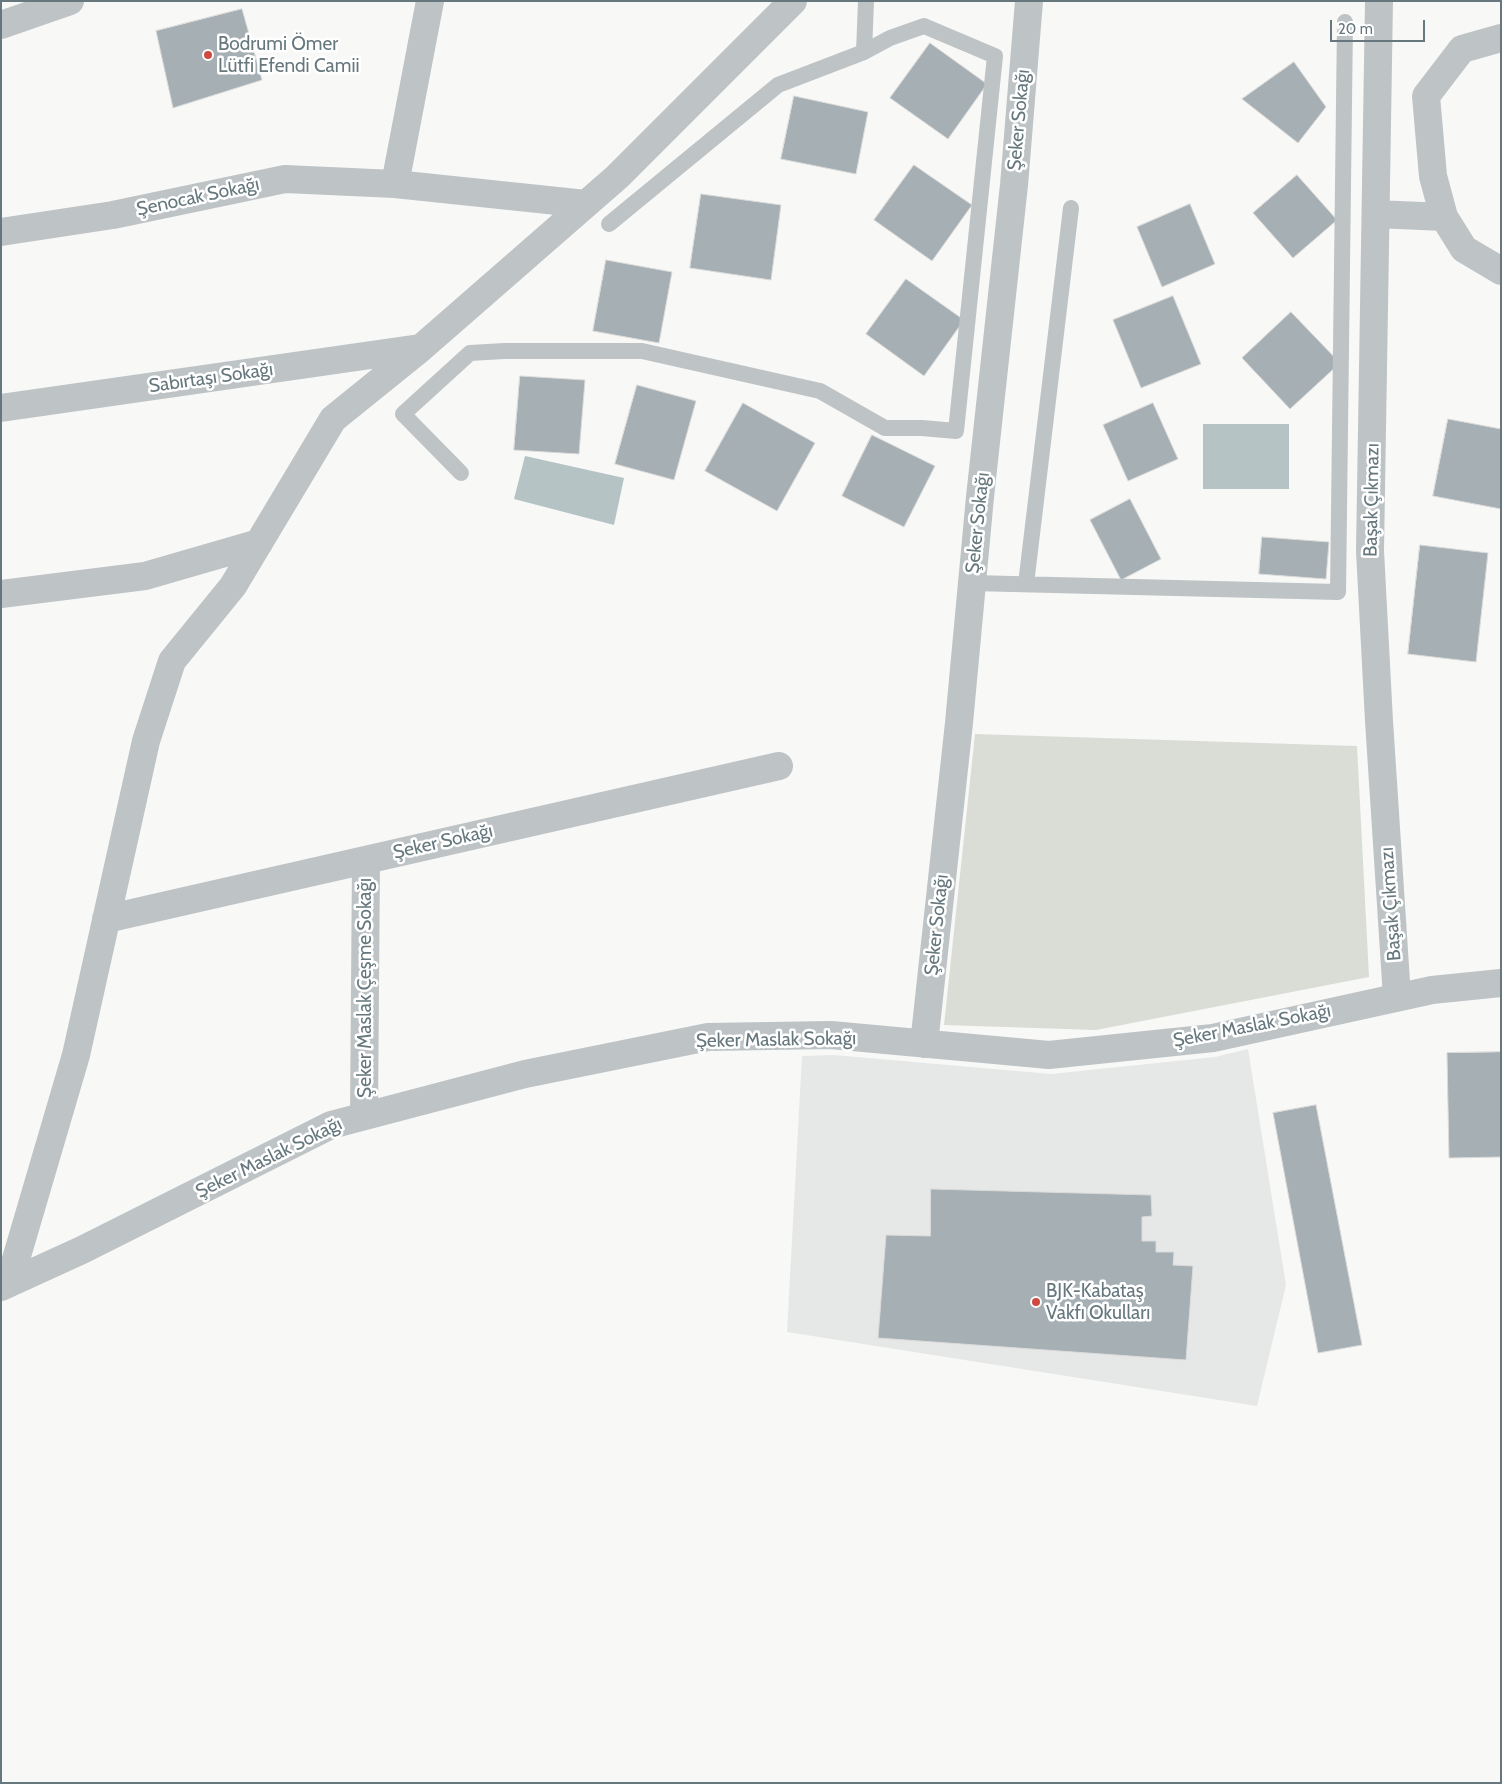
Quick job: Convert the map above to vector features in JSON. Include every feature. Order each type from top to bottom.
[{"type":"street","points":[[1,25],[70,1]]},
{"type":"street","points":[[395,184],[430,1]]},
{"type":"street","points":[[5,1285],[76,1055],[146,741],[172,661],[233,586],[333,419],[421,348],[617,177],[794,1]]},
{"type":"street","name":"Şeker Sokağı","points":[[924,1044],[1014,185],[1030,1]]},
{"type":"street","name":"Başak Çıkmazı","points":[[1379,1],[1370,550],[1397,997]]},
{"type":"street","points":[[1501,38],[1462,49],[1426,96],[1433,176],[1444,217],[1464,249],[1501,270]]},
{"type":"street","name":"Şenocak Sokağı","points":[[1,232],[113,215],[285,179],[395,184],[586,204]]},
{"type":"street","points":[[1376,214],[1444,217]]},
{"type":"street","name":"Sabırtaşı Sokağı","points":[[1,408],[421,348]]},
{"type":"street","points":[[1,594],[145,576],[259,543]]},
{"type":"street","name":"Şeker Sokağı","points":[[106,920],[779,766]]},
{"type":"street","name":"Şeker Maslak Çeşme Sokağı","points":[[364,1116],[366,860]]},
{"type":"street","name":"Şeker Maslak Sokağı","points":[[5,1285],[91,1246],[331,1124],[525,1074],[708,1037],[831,1035],[1048,1055],[1213,1038],[1432,990],[1501,983]]},
{"type":"lane","points":[[864,52],[866,1]]},
{"type":"lane","points":[[972,583],[1338,592],[1345,22]]},
{"type":"lane","points":[[461,473],[403,414],[470,353],[504,351],[642,351],[820,391],[885,428],[922,428],[956,431],[995,56],[924,26],[890,38],[864,52],[778,85],[609,224]]},
{"type":"lane","points":[[1026,584],[1071,208]]},
{"type":"shaded area","points":[[1203,424],[1289,424],[1289,489],[1203,489]]},
{"type":"shaded area","points":[[525,456],[624,478],[614,525],[514,499]]},
{"type":"shaded area","points":[[975,734],[1357,746],[1369,977],[1096,1030],[944,1025]]},
{"type":"shaded area","points":[[1248,1049],[1286,1285],[1257,1406],[787,1332],[802,1056],[834,1055],[1051,1074],[1215,1057]]},
{"type":"building","name":"Bodrumi Ömer Lütfi Efendi Camii","points":[[242,9],[262,80],[173,108],[156,31]]},
{"type":"building","points":[[930,43],[987,84],[948,139],[890,98]]},
{"type":"building","points":[[1294,62],[1326,107],[1298,143],[1242,99]]},
{"type":"building","points":[[794,96],[868,112],[856,174],[781,159]]},
{"type":"building","points":[[914,165],[972,205],[932,261],[874,220]]},
{"type":"building","points":[[1297,175],[1337,220],[1293,258],[1253,213]]},
{"type":"building","points":[[701,194],[781,205],[771,280],[690,268]]},
{"type":"building","points":[[1190,204],[1215,264],[1162,287],[1137,227]]},
{"type":"building","points":[[606,260],[672,272],[659,343],[593,331]]},
{"type":"building","points":[[906,279],[964,320],[924,376],[866,334]]},
{"type":"building","points":[[1173,296],[1201,364],[1141,388],[1113,320]]},
{"type":"building","points":[[1291,312],[1340,363],[1290,409],[1242,358]]},
{"type":"building","points":[[520,376],[585,380],[579,454],[514,450]]},
{"type":"building","points":[[637,385],[696,401],[674,480],[615,464]]},
{"type":"building","points":[[743,403],[815,443],[777,511],[705,471]]},
{"type":"building","points":[[1153,403],[1178,459],[1128,481],[1103,425]]},
{"type":"building","points":[[1448,419],[1501,429],[1501,509],[1433,496]]},
{"type":"building","points":[[872,435],[935,466],[904,527],[842,496]]},
{"type":"building","points":[[1130,499],[1161,559],[1121,580],[1090,520]]},
{"type":"building","points":[[1262,537],[1329,542],[1326,579],[1259,574]]},
{"type":"building","points":[[1420,545],[1488,553],[1476,662],[1408,654]]},
{"type":"building","points":[[1501,1052],[1501,1157],[1449,1158],[1447,1053]]},
{"type":"building","points":[[1316,1105],[1362,1345],[1318,1353],[1273,1113]]},
{"type":"building","name":"BJK-Kabataş Vakfı Okulları","points":[[931,1189],[1151,1195],[1152,1216],[1142,1217],[1142,1241],[1156,1241],[1156,1252],[1174,1252],[1173,1265],[1193,1266],[1186,1360],[878,1338],[886,1235],[930,1236]]},
{"type":"place","name":"Bodrumi Ömer Lütfi Efendi Camii","points":[[208,55]]},
{"type":"place","name":"BJK-Kabataş Vakfı Okulları","points":[[1036,1302]]}]
